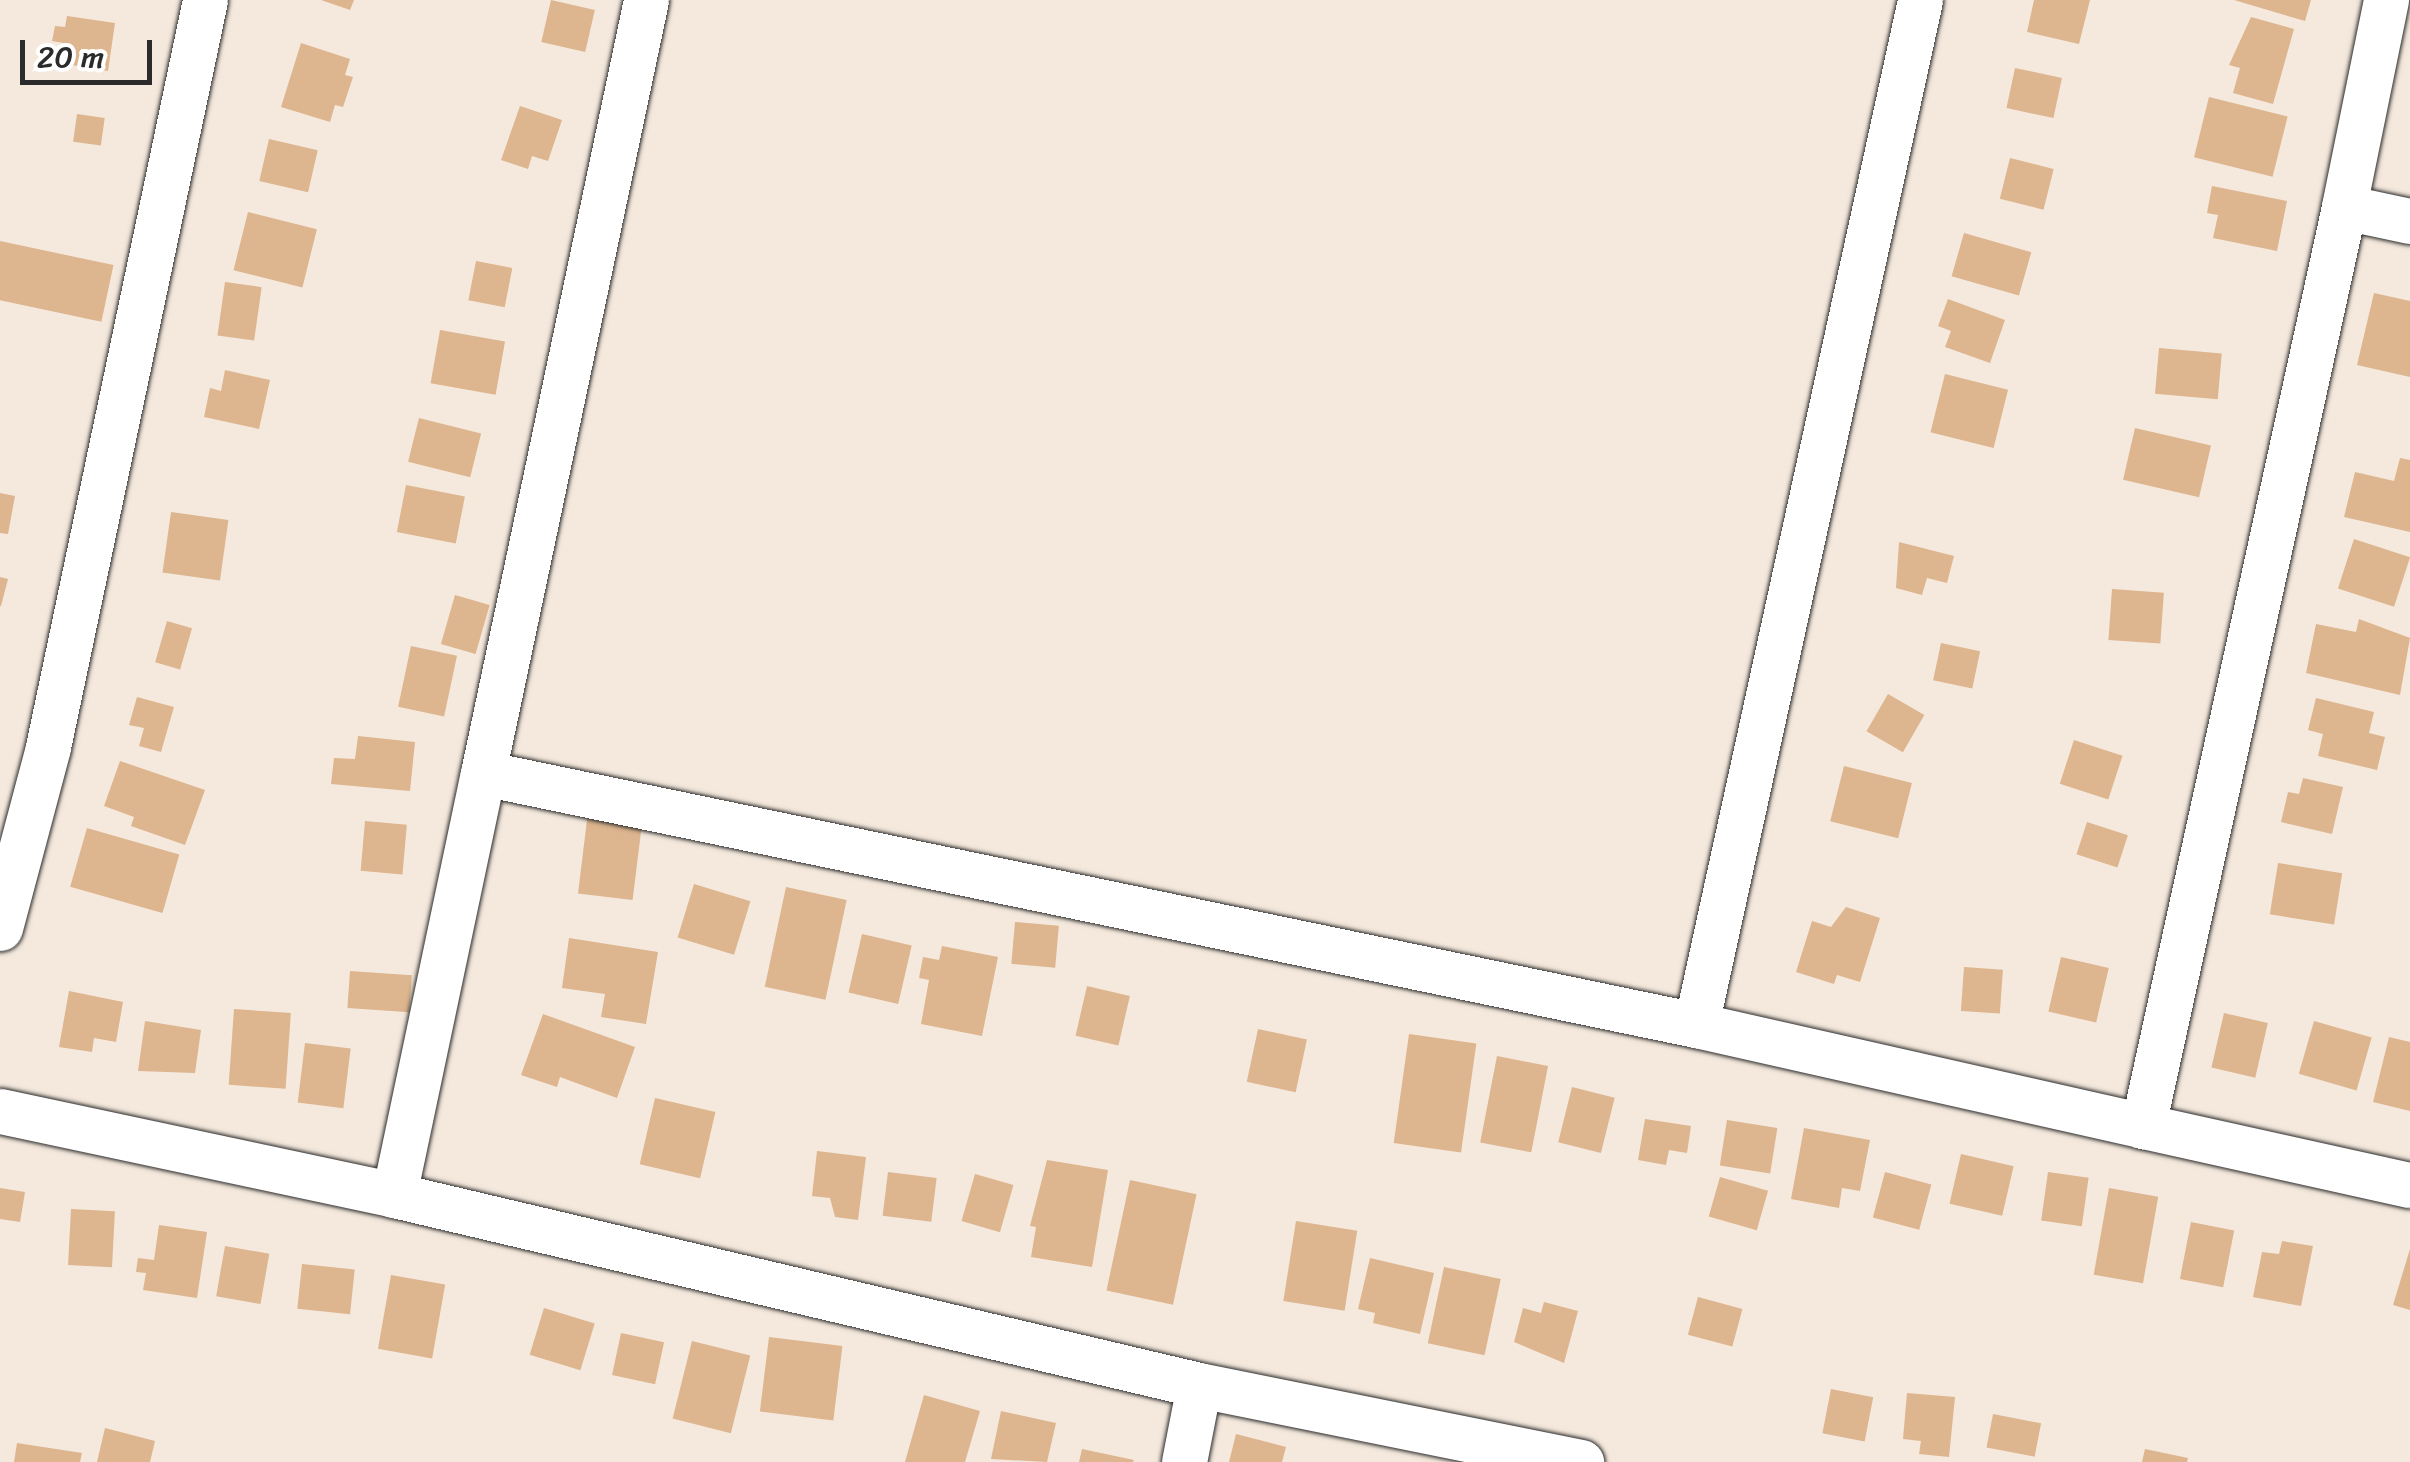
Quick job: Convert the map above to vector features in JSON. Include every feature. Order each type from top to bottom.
[{"type":"street","points":[[0,928],[48,747],[205,0]]},
{"type":"street","points":[[394,1195],[646,0]]},
{"type":"street","points":[[1696,1025],[1920,0]]},
{"type":"street","points":[[2143,1126],[2386,0]]},
{"type":"street","points":[[2344,207],[2410,221]]},
{"type":"street","points":[[482,773],[1696,1025],[2410,1185]]},
{"type":"street","points":[[0,1111],[394,1195],[1200,1385],[1581,1462]]},
{"type":"street","points":[[1184,1462],[1200,1385]]},
{"type":"building","points":[[321,0],[354,0],[350,10]]},
{"type":"building","points":[[551,0],[595,10],[585,52],[541,42]]},
{"type":"building","points":[[2034,0],[2090,0],[2079,44],[2027,32]]},
{"type":"building","points":[[2234,0],[2311,0],[2305,21]]},
{"type":"building","points":[[67,16],[115,23],[108,71],[60,63],[63,43],[52,41],[55,26],[65,27]]},
{"type":"building","points":[[2251,17],[2294,29],[2273,104],[2233,93],[2240,68],[2229,65]]},
{"type":"building","points":[[301,43],[350,59],[345,75],[353,77],[343,107],[335,105],[330,122],[281,107]]},
{"type":"building","points":[[2015,68],[2062,78],[2053,118],[2006,108]]},
{"type":"building","points":[[2209,97],[2288,117],[2273,177],[2194,157]]},
{"type":"building","points":[[520,106],[562,120],[548,161],[532,156],[528,169],[501,160]]},
{"type":"building","points":[[77,114],[105,118],[101,146],[73,142]]},
{"type":"building","points":[[269,139],[318,150],[308,192],[259,181]]},
{"type":"building","points":[[2010,158],[2054,169],[2044,210],[2000,199]]},
{"type":"building","points":[[2212,186],[2287,201],[2277,251],[2213,238],[2218,215],[2207,213]]},
{"type":"building","points":[[248,212],[317,229],[302,287],[233,270]]},
{"type":"building","points":[[1964,233],[2031,252],[2019,296],[1952,276]]},
{"type":"building","points":[[0,241],[113,265],[101,322],[0,300]]},
{"type":"building","points":[[476,261],[512,268],[505,307],[468,300]]},
{"type":"building","points":[[225,282],[262,287],[254,341],[217,335]]},
{"type":"building","points":[[2374,293],[2410,301],[2410,377],[2357,365]]},
{"type":"building","points":[[1948,299],[2005,320],[1990,363],[1945,347],[1951,331],[1938,326]]},
{"type":"building","points":[[440,330],[505,341],[496,395],[431,383]]},
{"type":"building","points":[[2159,348],[2222,353],[2218,399],[2155,394]]},
{"type":"building","points":[[225,370],[270,380],[259,429],[204,417],[210,388],[221,391]]},
{"type":"building","points":[[1945,374],[2008,390],[1994,448],[1930,432]]},
{"type":"building","points":[[419,418],[481,433],[470,477],[408,462]]},
{"type":"building","points":[[2135,428],[2211,446],[2199,497],[2123,480]]},
{"type":"building","points":[[2400,458],[2410,460],[2410,532],[2344,517],[2355,472],[2394,481]]},
{"type":"building","points":[[406,485],[465,496],[456,544],[397,532]]},
{"type":"building","points":[[0,493],[15,496],[8,534],[0,533]]},
{"type":"building","points":[[171,512],[228,520],[220,580],[163,572]]},
{"type":"building","points":[[2354,539],[2410,557],[2394,607],[2338,588]]},
{"type":"building","points":[[1899,542],[1954,556],[1947,583],[1927,578],[1922,595],[1896,588]]},
{"type":"building","points":[[0,577],[8,579],[1,606],[0,606]]},
{"type":"building","points":[[2112,589],[2164,593],[2160,644],[2108,640]]},
{"type":"building","points":[[455,595],[490,605],[476,654],[441,644]]},
{"type":"building","points":[[2359,619],[2410,638],[2400,695],[2306,673],[2316,624],[2356,632]]},
{"type":"building","points":[[167,621],[192,628],[180,670],[155,662]]},
{"type":"building","points":[[1941,643],[1980,651],[1972,688],[1933,680]]},
{"type":"building","points":[[411,646],[457,656],[444,716],[398,707]]},
{"type":"building","points":[[1888,694],[1924,715],[1903,752],[1866,731]]},
{"type":"building","points":[[137,697],[174,707],[161,752],[139,746],[144,728],[129,725]]},
{"type":"building","points":[[2316,698],[2374,712],[2369,733],[2385,737],[2377,770],[2318,756],[2323,734],[2308,730]]},
{"type":"building","points":[[358,736],[415,742],[410,791],[331,784],[334,758],[355,759]]},
{"type":"building","points":[[2074,740],[2123,756],[2108,800],[2060,784]]},
{"type":"building","points":[[120,761],[205,790],[185,845],[131,826],[134,817],[104,806]]},
{"type":"building","points":[[1844,766],[1912,783],[1898,838],[1830,821]]},
{"type":"building","points":[[2303,778],[2343,787],[2332,834],[2281,822],[2288,792],[2299,794]]},
{"type":"building","points":[[588,812],[643,819],[633,900],[578,893]]},
{"type":"building","points":[[365,821],[407,825],[402,874],[361,871]]},
{"type":"building","points":[[2087,822],[2128,835],[2117,868],[2076,854]]},
{"type":"building","points":[[87,828],[179,854],[162,913],[70,887]]},
{"type":"building","points":[[2278,863],[2342,873],[2334,925],[2270,914]]},
{"type":"building","points":[[694,884],[750,901],[734,955],[678,938]]},
{"type":"building","points":[[786,887],[847,900],[825,1000],[765,987]]},
{"type":"building","points":[[1846,907],[1880,918],[1860,982],[1837,975],[1834,984],[1796,972],[1812,921],[1831,927]]},
{"type":"building","points":[[1015,922],[1059,926],[1055,968],[1011,964]]},
{"type":"building","points":[[862,934],[912,945],[898,1004],[849,992]]},
{"type":"building","points":[[569,938],[658,952],[646,1024],[601,1017],[605,994],[562,988]]},
{"type":"building","points":[[942,946],[998,957],[982,1036],[921,1024],[929,980],[919,978],[923,957],[939,960]]},
{"type":"building","points":[[2061,957],[2109,968],[2096,1023],[2048,1012]]},
{"type":"building","points":[[1964,967],[2003,970],[2000,1014],[1961,1011]]},
{"type":"building","points":[[350,971],[412,975],[409,1012],[347,1008]]},
{"type":"building","points":[[1087,986],[1130,996],[1118,1046],[1076,1036]]},
{"type":"building","points":[[69,991],[123,1002],[116,1042],[94,1038],[92,1052],[59,1047]]},
{"type":"building","points":[[234,1009],[291,1013],[286,1089],[229,1085]]},
{"type":"building","points":[[2224,1013],[2268,1023],[2255,1078],[2211,1068]]},
{"type":"building","points":[[543,1014],[635,1047],[617,1098],[560,1077],[557,1087],[521,1075]]},
{"type":"building","points":[[145,1021],[201,1030],[195,1073],[138,1071]]},
{"type":"building","points":[[2314,1021],[2372,1038],[2357,1090],[2299,1074]]},
{"type":"building","points":[[1258,1029],[1307,1039],[1296,1092],[1247,1082]]},
{"type":"building","points":[[1409,1034],[1476,1043],[1461,1152],[1394,1143]]},
{"type":"building","points":[[2389,1037],[2410,1042],[2410,1111],[2373,1102]]},
{"type":"building","points":[[305,1043],[351,1049],[343,1108],[298,1103]]},
{"type":"building","points":[[1497,1056],[1548,1066],[1531,1152],[1480,1142]]},
{"type":"building","points":[[1572,1087],[1615,1098],[1601,1153],[1558,1142]]},
{"type":"building","points":[[655,1098],[715,1112],[700,1178],[640,1164]]},
{"type":"building","points":[[1645,1119],[1691,1126],[1687,1153],[1669,1150],[1666,1165],[1638,1160]]},
{"type":"building","points":[[1727,1120],[1777,1128],[1770,1173],[1720,1165]]},
{"type":"building","points":[[1804,1128],[1870,1140],[1860,1191],[1842,1188],[1839,1208],[1791,1199]]},
{"type":"building","points":[[817,1151],[866,1157],[858,1220],[835,1217],[830,1198],[812,1196]]},
{"type":"building","points":[[1961,1154],[2014,1166],[2002,1216],[1950,1204]]},
{"type":"building","points":[[1047,1160],[1108,1170],[1092,1267],[1031,1257],[1036,1227],[1030,1226]]},
{"type":"building","points":[[888,1172],[937,1178],[931,1222],[883,1216]]},
{"type":"building","points":[[1885,1172],[1931,1184],[1919,1230],[1873,1217]]},
{"type":"building","points":[[2048,1172],[2089,1178],[2082,1226],[2041,1221]]},
{"type":"building","points":[[975,1174],[1013,1185],[1000,1232],[961,1221]]},
{"type":"building","points":[[1720,1177],[1768,1191],[1757,1230],[1709,1216]]},
{"type":"building","points":[[1130,1180],[1197,1194],[1173,1305],[1107,1291]]},
{"type":"building","points":[[0,1188],[25,1192],[20,1222],[0,1219]]},
{"type":"building","points":[[2109,1188],[2158,1197],[2143,1283],[2094,1275]]},
{"type":"building","points":[[71,1209],[115,1211],[112,1267],[68,1265]]},
{"type":"building","points":[[1296,1221],[1357,1231],[1345,1311],[1283,1301]]},
{"type":"building","points":[[2191,1222],[2234,1230],[2223,1287],[2180,1279]]},
{"type":"building","points":[[159,1225],[207,1232],[197,1298],[143,1290],[146,1273],[136,1272],[138,1258],[154,1260]]},
{"type":"building","points":[[2282,1241],[2313,1246],[2301,1306],[2253,1297],[2262,1252],[2279,1254]]},
{"type":"building","points":[[225,1246],[269,1254],[260,1304],[216,1296]]},
{"type":"building","points":[[2410,1249],[2410,1310],[2393,1305]]},
{"type":"building","points":[[1370,1258],[1434,1273],[1420,1334],[1373,1323],[1375,1313],[1358,1309]]},
{"type":"building","points":[[302,1264],[355,1270],[350,1314],[297,1309]]},
{"type":"building","points":[[1444,1267],[1501,1279],[1485,1355],[1428,1343]]},
{"type":"building","points":[[391,1275],[445,1285],[432,1358],[378,1349]]},
{"type":"building","points":[[1698,1297],[1742,1309],[1732,1347],[1688,1335]]},
{"type":"building","points":[[1544,1302],[1578,1311],[1564,1363],[1514,1342],[1523,1308],[1541,1313]]},
{"type":"building","points":[[544,1308],[595,1323],[580,1370],[530,1355]]},
{"type":"building","points":[[621,1333],[664,1342],[655,1384],[612,1375]]},
{"type":"building","points":[[769,1337],[842,1346],[833,1420],[760,1411]]},
{"type":"building","points":[[692,1341],[750,1356],[731,1433],[673,1419]]},
{"type":"building","points":[[1831,1389],[1873,1397],[1865,1441],[1822,1433]]},
{"type":"building","points":[[1907,1393],[1955,1397],[1949,1457],[1919,1454],[1921,1441],[1903,1439]]},
{"type":"building","points":[[924,1395],[980,1411],[965,1462],[905,1462]]},
{"type":"building","points":[[1001,1411],[1056,1423],[1047,1462],[991,1459]]},
{"type":"building","points":[[1993,1414],[2041,1423],[2035,1457],[1987,1447]]},
{"type":"building","points":[[105,1428],[155,1441],[150,1462],[97,1462]]},
{"type":"building","points":[[1236,1434],[1286,1447],[1282,1462],[1229,1462]]},
{"type":"building","points":[[17,1443],[82,1453],[80,1462],[14,1462]]},
{"type":"building","points":[[1082,1449],[1134,1460],[1079,1462]]},
{"type":"building","points":[[2145,1449],[2188,1458],[2187,1462],[2142,1462]]}]
